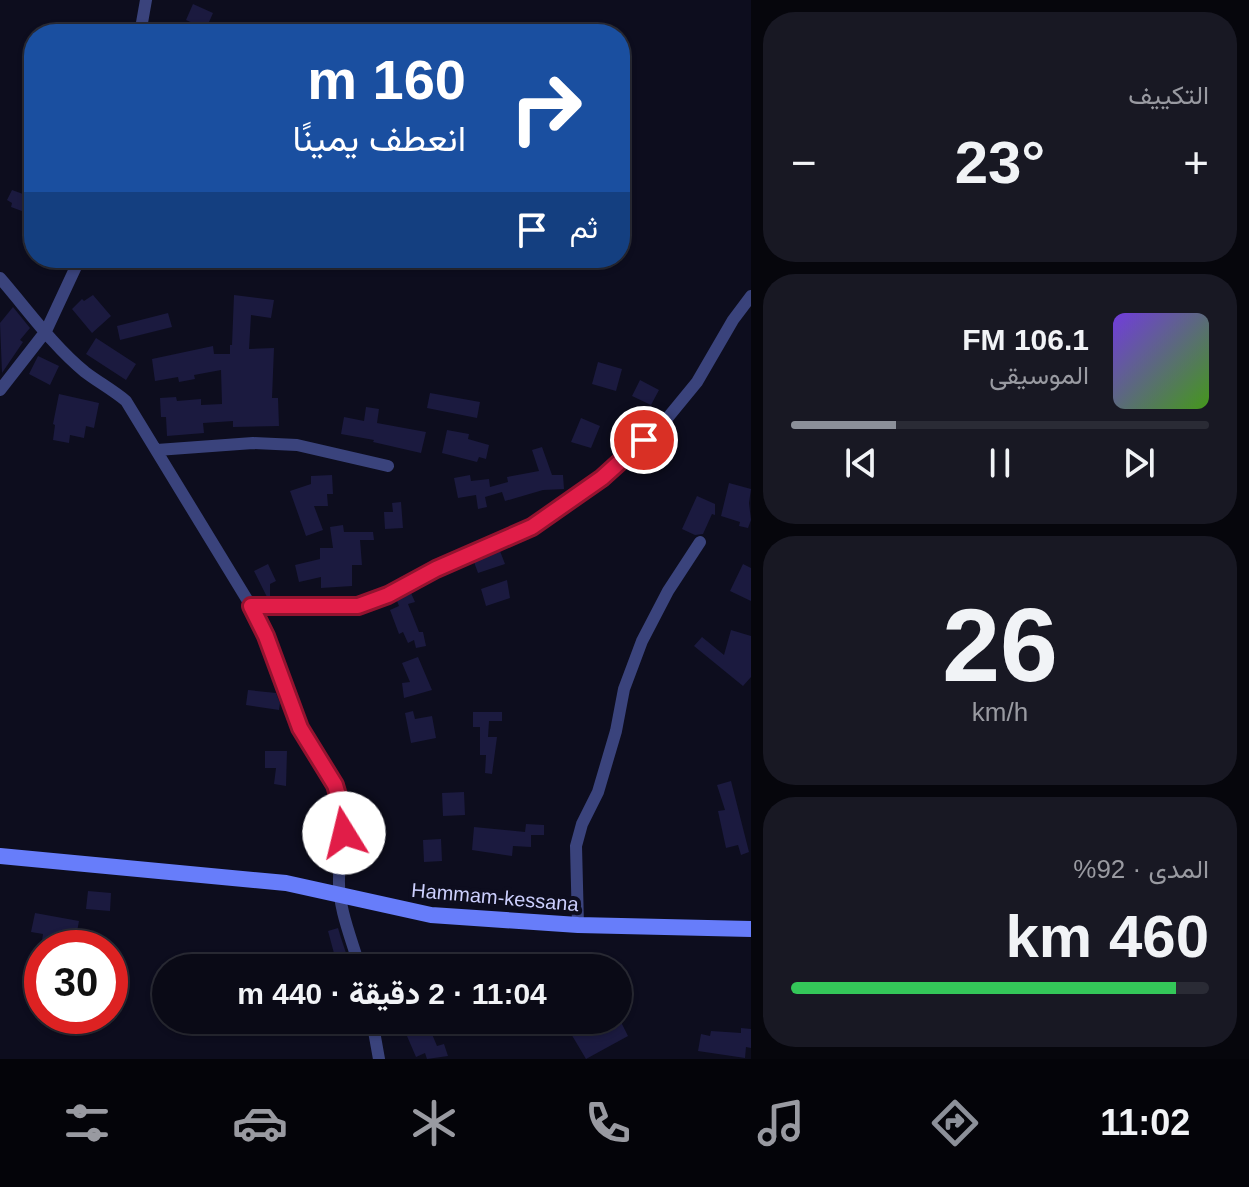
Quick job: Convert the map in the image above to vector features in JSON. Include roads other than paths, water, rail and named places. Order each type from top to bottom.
[{"type":"street","points":[[142,24],[146,0]]},
{"type":"street","points":[[0,390],[46,331],[75,268]]},
{"type":"street","points":[[0,278],[86,373],[126,401],[251,606],[266,636],[300,728],[335,785],[342,809],[344,833],[338,878],[340,894],[356,954]]},
{"type":"street","points":[[251,606],[358,606],[532,527],[602,478],[665,421],[697,382],[733,320],[751,296]]},
{"type":"street","points":[[157,450],[253,443],[297,445],[388,466]]},
{"type":"street","points":[[578,925],[576,846],[582,824],[598,792],[616,731],[624,689],[642,641],[668,591],[700,542]]},
{"type":"street","name":"Hammam-kessana","points":[[0,856],[286,883],[431,915],[578,925],[751,929]]},
{"type":"street","points":[[375,1034],[379,1059]]}]
